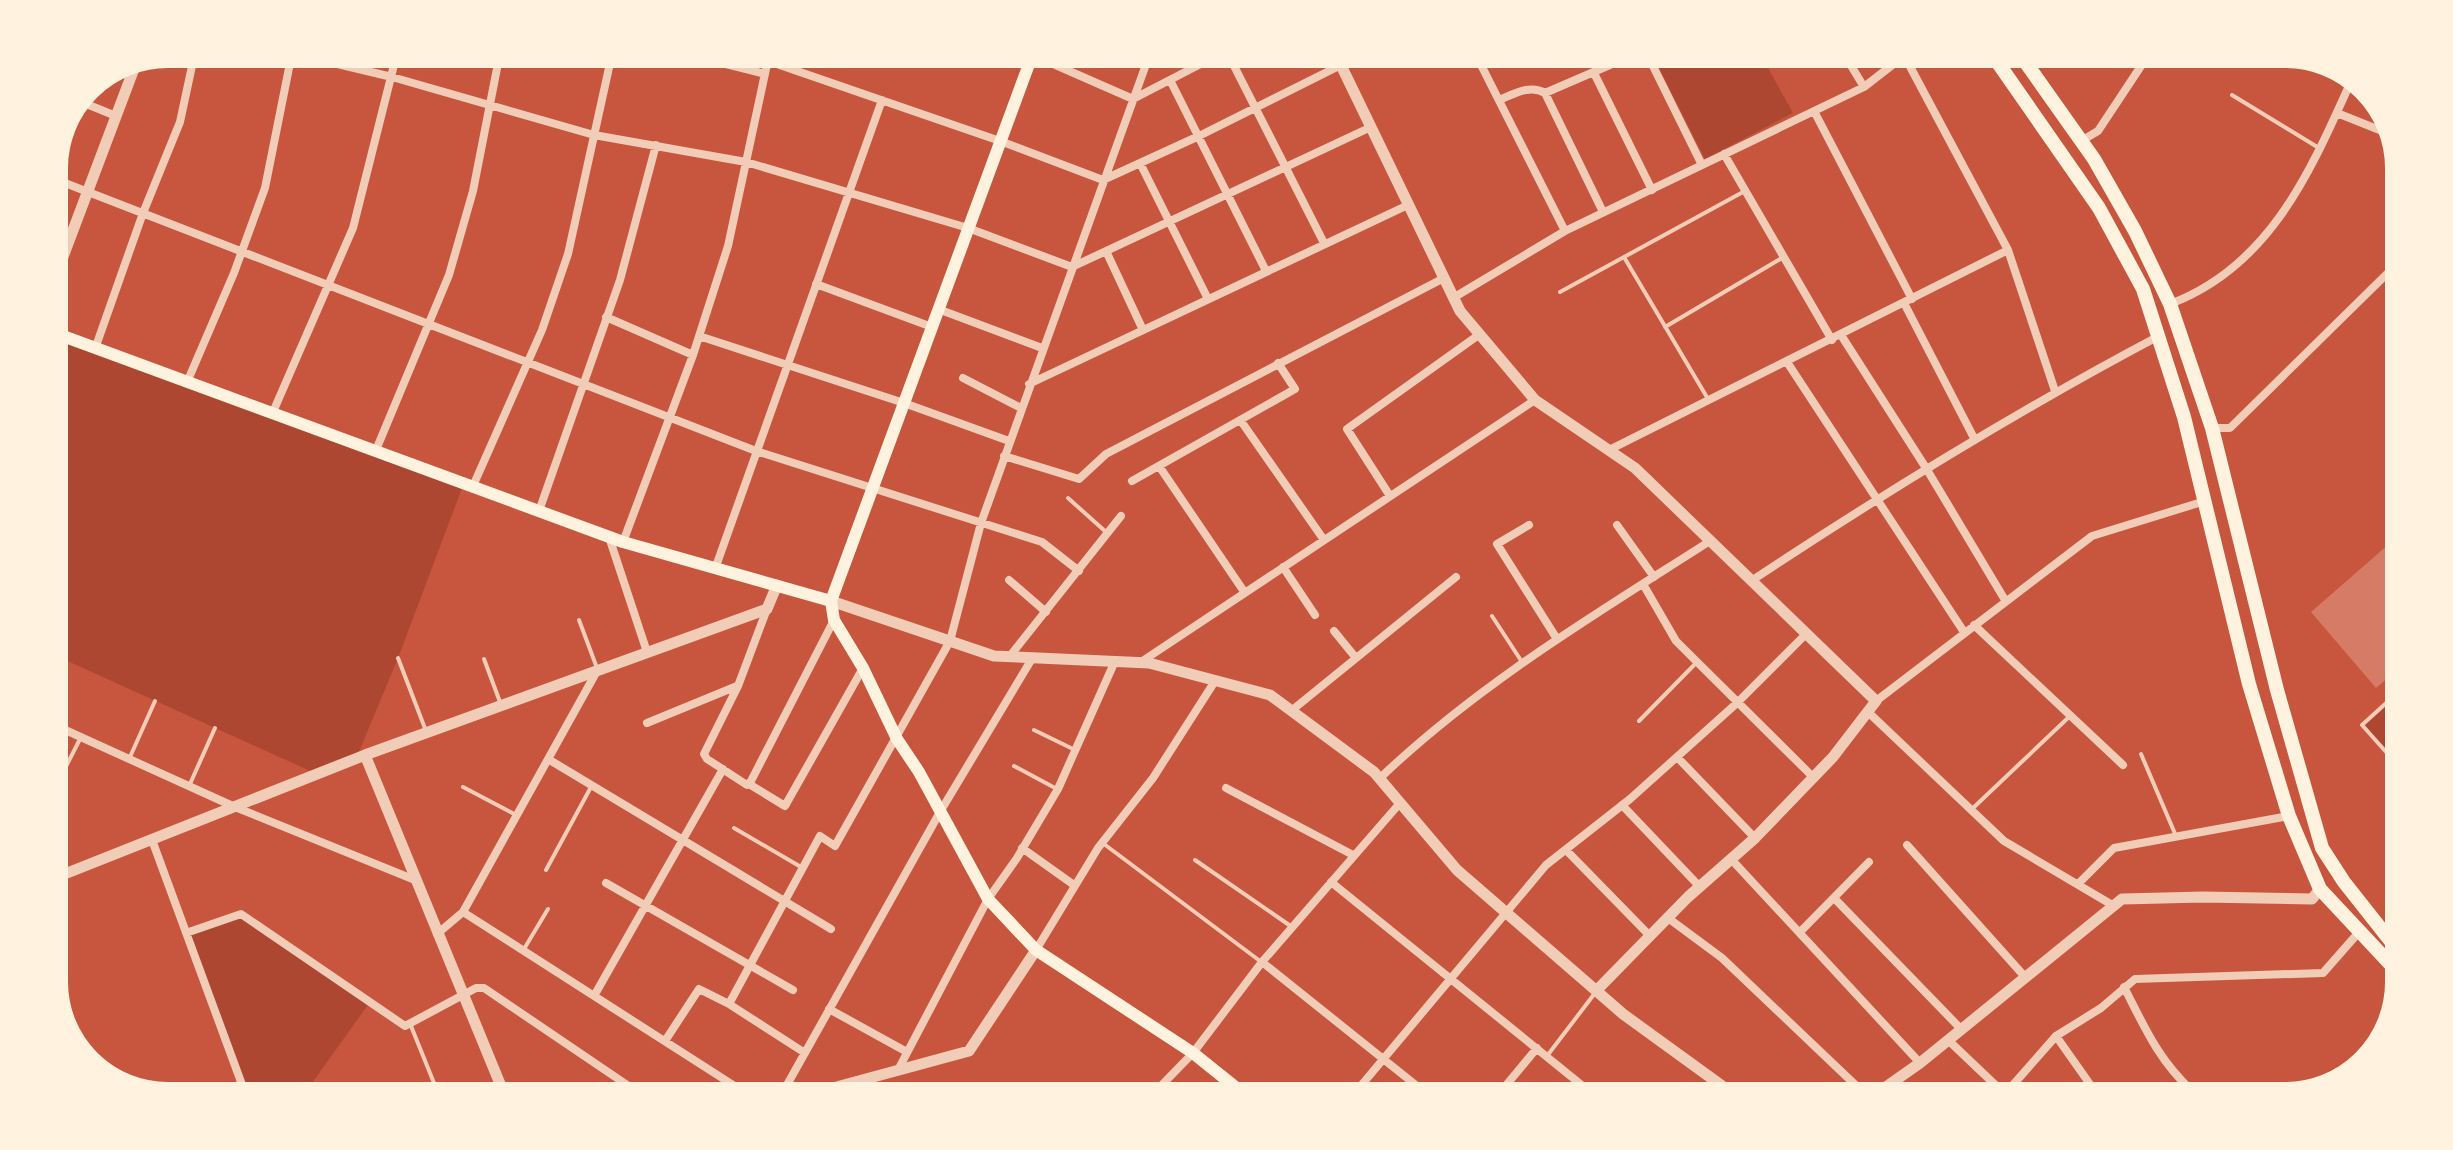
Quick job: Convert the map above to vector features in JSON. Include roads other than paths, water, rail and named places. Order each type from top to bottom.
[{"type":"main road","points":[[1030,66],[831,601],[834,620],[988,899],[1036,950],[1193,1053],[1232,1084]]},
{"type":"main road","points":[[2000,66],[2099,208],[2143,289],[2159,335],[2205,501],[2249,684],[2289,816],[2320,889],[2387,961]]},
{"type":"main road","points":[[2028,66],[2081,141],[2135,231],[2170,304],[2212,428],[2277,690],[2322,848],[2344,882],[2387,936]]},
{"type":"main road","points":[[66,336],[623,542],[831,601]]},
{"type":"street","points":[[96,346],[143,213],[180,122],[192,66]]},
{"type":"street","points":[[188,380],[265,188],[288,66]]},
{"type":"street","points":[[345,66],[594,135],[746,162],[968,228],[1072,267],[1369,128]]},
{"type":"street","points":[[273,412],[353,228],[394,66]]},
{"type":"street","points":[[376,450],[449,275],[465,219],[498,66]]},
{"type":"street","points":[[473,486],[542,330],[568,254],[609,66]]},
{"type":"street","points":[[733,66],[765,74]]},
{"type":"street","points":[[623,542],[693,355],[728,246],[766,66]]},
{"type":"street","points":[[790,66],[1103,180],[1256,108],[1330,66]]},
{"type":"street","points":[[1057,66],[1133,99]]},
{"type":"street","points":[[729,1004],[820,836],[835,846],[950,641],[981,523],[1145,66]]},
{"type":"street","points":[[1133,99],[1197,66]]},
{"type":"street","points":[[1234,66],[1324,243]]},
{"type":"street","points":[[1341,66],[1460,311],[1535,400],[1635,468],[1876,701]]},
{"type":"street","points":[[1482,66],[1565,231]]},
{"type":"street","points":[[1545,93],[1609,66]]},
{"type":"street","points":[[1653,66],[1702,165]]},
{"type":"street","points":[[1851,66],[1864,87]]},
{"type":"street","points":[[1453,298],[1565,231],[1864,87],[1891,66]]},
{"type":"street","points":[[1910,66],[2008,250],[2055,391]]},
{"type":"street","points":[[2081,141],[2098,131],[2141,66]]},
{"type":"street","points":[[66,248],[132,73]]},
{"type":"street","points":[[1594,73],[1652,190]]},
{"type":"street","points":[[1170,80],[1266,271]]},
{"type":"street","points":[[2170,304],[2212,283],[2248,255],[2272,231],[2321,150],[2348,88]]},
{"type":"street","points":[[1499,100],[1528,89],[1540,89],[1545,93],[1603,212]]},
{"type":"street","points":[[715,569],[882,100]]},
{"type":"street","points":[[88,105],[116,116]]},
{"type":"street","points":[[1814,111],[1975,440]]},
{"type":"street","points":[[2337,113],[2380,130]]},
{"type":"street","points":[[539,511],[620,280],[656,145]]},
{"type":"street","points":[[1724,154],[1784,257],[1926,468],[2005,600]]},
{"type":"street","points":[[1140,163],[1208,299]]},
{"type":"street","points":[[66,184],[756,451],[1042,542],[1079,571]]},
{"type":"street","points":[[1029,384],[1408,205]]},
{"type":"street","points":[[1609,450],[2008,250]]},
{"type":"street","points":[[1106,251],[1143,330]]},
{"type":"street","points":[[2212,428],[2230,428],[2387,274]]},
{"type":"street","points":[[1004,456],[1079,479],[1106,454],[1444,278]]},
{"type":"street","points":[[816,284],[932,327]]},
{"type":"street","points":[[938,309],[1042,348]]},
{"type":"street","points":[[606,317],[693,355]]},
{"type":"street","points":[[1390,496],[1347,429],[1480,334]]},
{"type":"street","points":[[1751,581],[1926,468],[2055,391],[2159,335]]},
{"type":"street","points":[[699,336],[1009,441]]},
{"type":"street","points":[[1787,362],[1964,632]]},
{"type":"street","points":[[1132,481],[1295,389],[1278,363]]},
{"type":"street","points":[[963,378],[1021,408]]},
{"type":"street","points":[[1140,663],[1535,400]]},
{"type":"street","points":[[1241,421],[1324,540]]},
{"type":"street","points":[[1159,466],[1245,593]]},
{"type":"street","points":[[1596,991],[1814,778],[1876,701],[2092,536],[2205,501]]},
{"type":"street","points":[[1010,656],[1121,516]]},
{"type":"street","points":[[1529,525],[1497,544],[1557,639]]},
{"type":"street","points":[[1617,525],[1654,577]]},
{"type":"street","points":[[609,537],[647,652]]},
{"type":"street","points":[[1379,779],[1416,744],[1522,662],[1710,541]]},
{"type":"street","points":[[1283,567],[1315,615]]},
{"type":"street","points":[[1291,711],[1456,577]]},
{"type":"street","points":[[1009,580],[1046,612]]},
{"type":"street","points":[[1643,584],[1676,641],[1814,778]]},
{"type":"street","points":[[777,585],[738,686],[704,754],[707,759],[785,806],[863,668]]},
{"type":"street","points":[[831,601],[994,656],[1140,663],[1270,695],[1379,779],[1457,870],[1596,991],[1719,1084]]},
{"type":"street","points":[[66,874],[365,755],[767,609]]},
{"type":"street","points":[[749,784],[834,620]]},
{"type":"street","points":[[1974,625],[2123,765]]},
{"type":"street","points":[[1334,631],[1356,658]]},
{"type":"street","points":[[1363,1084],[1546,865],[1677,757],[1806,634]]},
{"type":"street","points":[[788,1084],[940,812],[1033,657]]},
{"type":"street","points":[[898,1070],[988,899],[1058,789],[1115,661]]},
{"type":"street","points":[[437,934],[463,912],[598,670]]},
{"type":"street","points":[[857,1084],[969,1051],[1102,842],[1153,778],[1215,681]]},
{"type":"street","points":[[647,723],[738,686]]},
{"type":"street","points":[[1868,712],[2004,841],[2114,906]]},
{"type":"street","points":[[66,730],[235,807],[415,880]]},
{"type":"street","points":[[365,755],[500,1084]]},
{"type":"street","points":[[1677,757],[1755,838]]},
{"type":"street","points":[[548,759],[831,929]]},
{"type":"street","points":[[594,996],[723,769]]},
{"type":"street","points":[[1226,788],[1353,855]]},
{"type":"street","points":[[1163,1084],[1193,1053],[1262,962],[1400,803]]},
{"type":"street","points":[[1622,805],[1700,887]]},
{"type":"street","points":[[2078,884],[2114,848],[2289,816]]},
{"type":"street","points":[[152,840],[242,1084]]},
{"type":"street","points":[[1907,845],[2026,978]]},
{"type":"street","points":[[1022,848],[1074,885]]},
{"type":"street","points":[[1566,850],[1650,936]]},
{"type":"street","points":[[1731,859],[1920,1063]]},
{"type":"street","points":[[1800,932],[1869,862]]},
{"type":"street","points":[[1331,882],[1581,1084]]},
{"type":"street","points":[[606,883],[793,990]]},
{"type":"street","points":[[1890,1084],[2122,899],[2312,899],[2320,889]]},
{"type":"street","points":[[1834,898],[1961,1029]]},
{"type":"street","points":[[463,912],[732,1084]]},
{"type":"street","points":[[186,933],[241,914],[405,1026],[476,988],[484,988],[626,1084]]},
{"type":"street","points":[[1668,918],[1722,958],[1857,1084]]},
{"type":"street","points":[[2016,1084],[2056,1036],[2101,1008],[2135,979],[2323,973],[2359,932]]},
{"type":"street","points":[[1262,962],[1414,1084]]},
{"type":"street","points":[[2124,987],[2151,1041],[2170,1070],[2185,1084]]},
{"type":"street","points":[[665,1041],[699,989],[729,1004],[805,1053]]},
{"type":"street","points":[[829,1009],[907,1052]]},
{"type":"street","points":[[2056,1036],[2090,1084]]},
{"type":"street","points":[[1948,1040],[1994,1084]]},
{"type":"street","points":[[1507,1084],[1537,1048]]},
{"type":"lane","points":[[2232,95],[2321,150]]},
{"type":"lane","points":[[1560,292],[1745,191]]},
{"type":"lane","points":[[1624,257],[1709,401]]},
{"type":"lane","points":[[1665,327],[1784,257]]},
{"type":"lane","points":[[1068,498],[1108,533]]},
{"type":"lane","points":[[1492,616],[1522,662]]},
{"type":"lane","points":[[579,620],[598,670]]},
{"type":"lane","points":[[398,658],[427,733]]},
{"type":"lane","points":[[484,659],[502,705]]},
{"type":"lane","points":[[1639,721],[1697,662]]},
{"type":"lane","points":[[129,759],[155,701]]},
{"type":"lane","points":[[2387,702],[2362,725],[2387,753]]},
{"type":"lane","points":[[1971,811],[2071,716]]},
{"type":"lane","points":[[189,786],[215,728]]},
{"type":"lane","points":[[1034,730],[1075,751]]},
{"type":"lane","points":[[66,767],[82,737]]},
{"type":"lane","points":[[2141,754],[2176,836]]},
{"type":"lane","points":[[1014,766],[1058,789]]},
{"type":"lane","points":[[546,870],[592,785]]},
{"type":"lane","points":[[463,787],[516,815]]},
{"type":"lane","points":[[734,828],[803,868]]},
{"type":"lane","points":[[1102,842],[1262,962]]},
{"type":"lane","points":[[1195,860],[1292,927]]},
{"type":"lane","points":[[523,951],[548,909]]},
{"type":"lane","points":[[1547,1056],[1596,991]]},
{"type":"lane","points":[[410,1023],[434,1083]]}]
